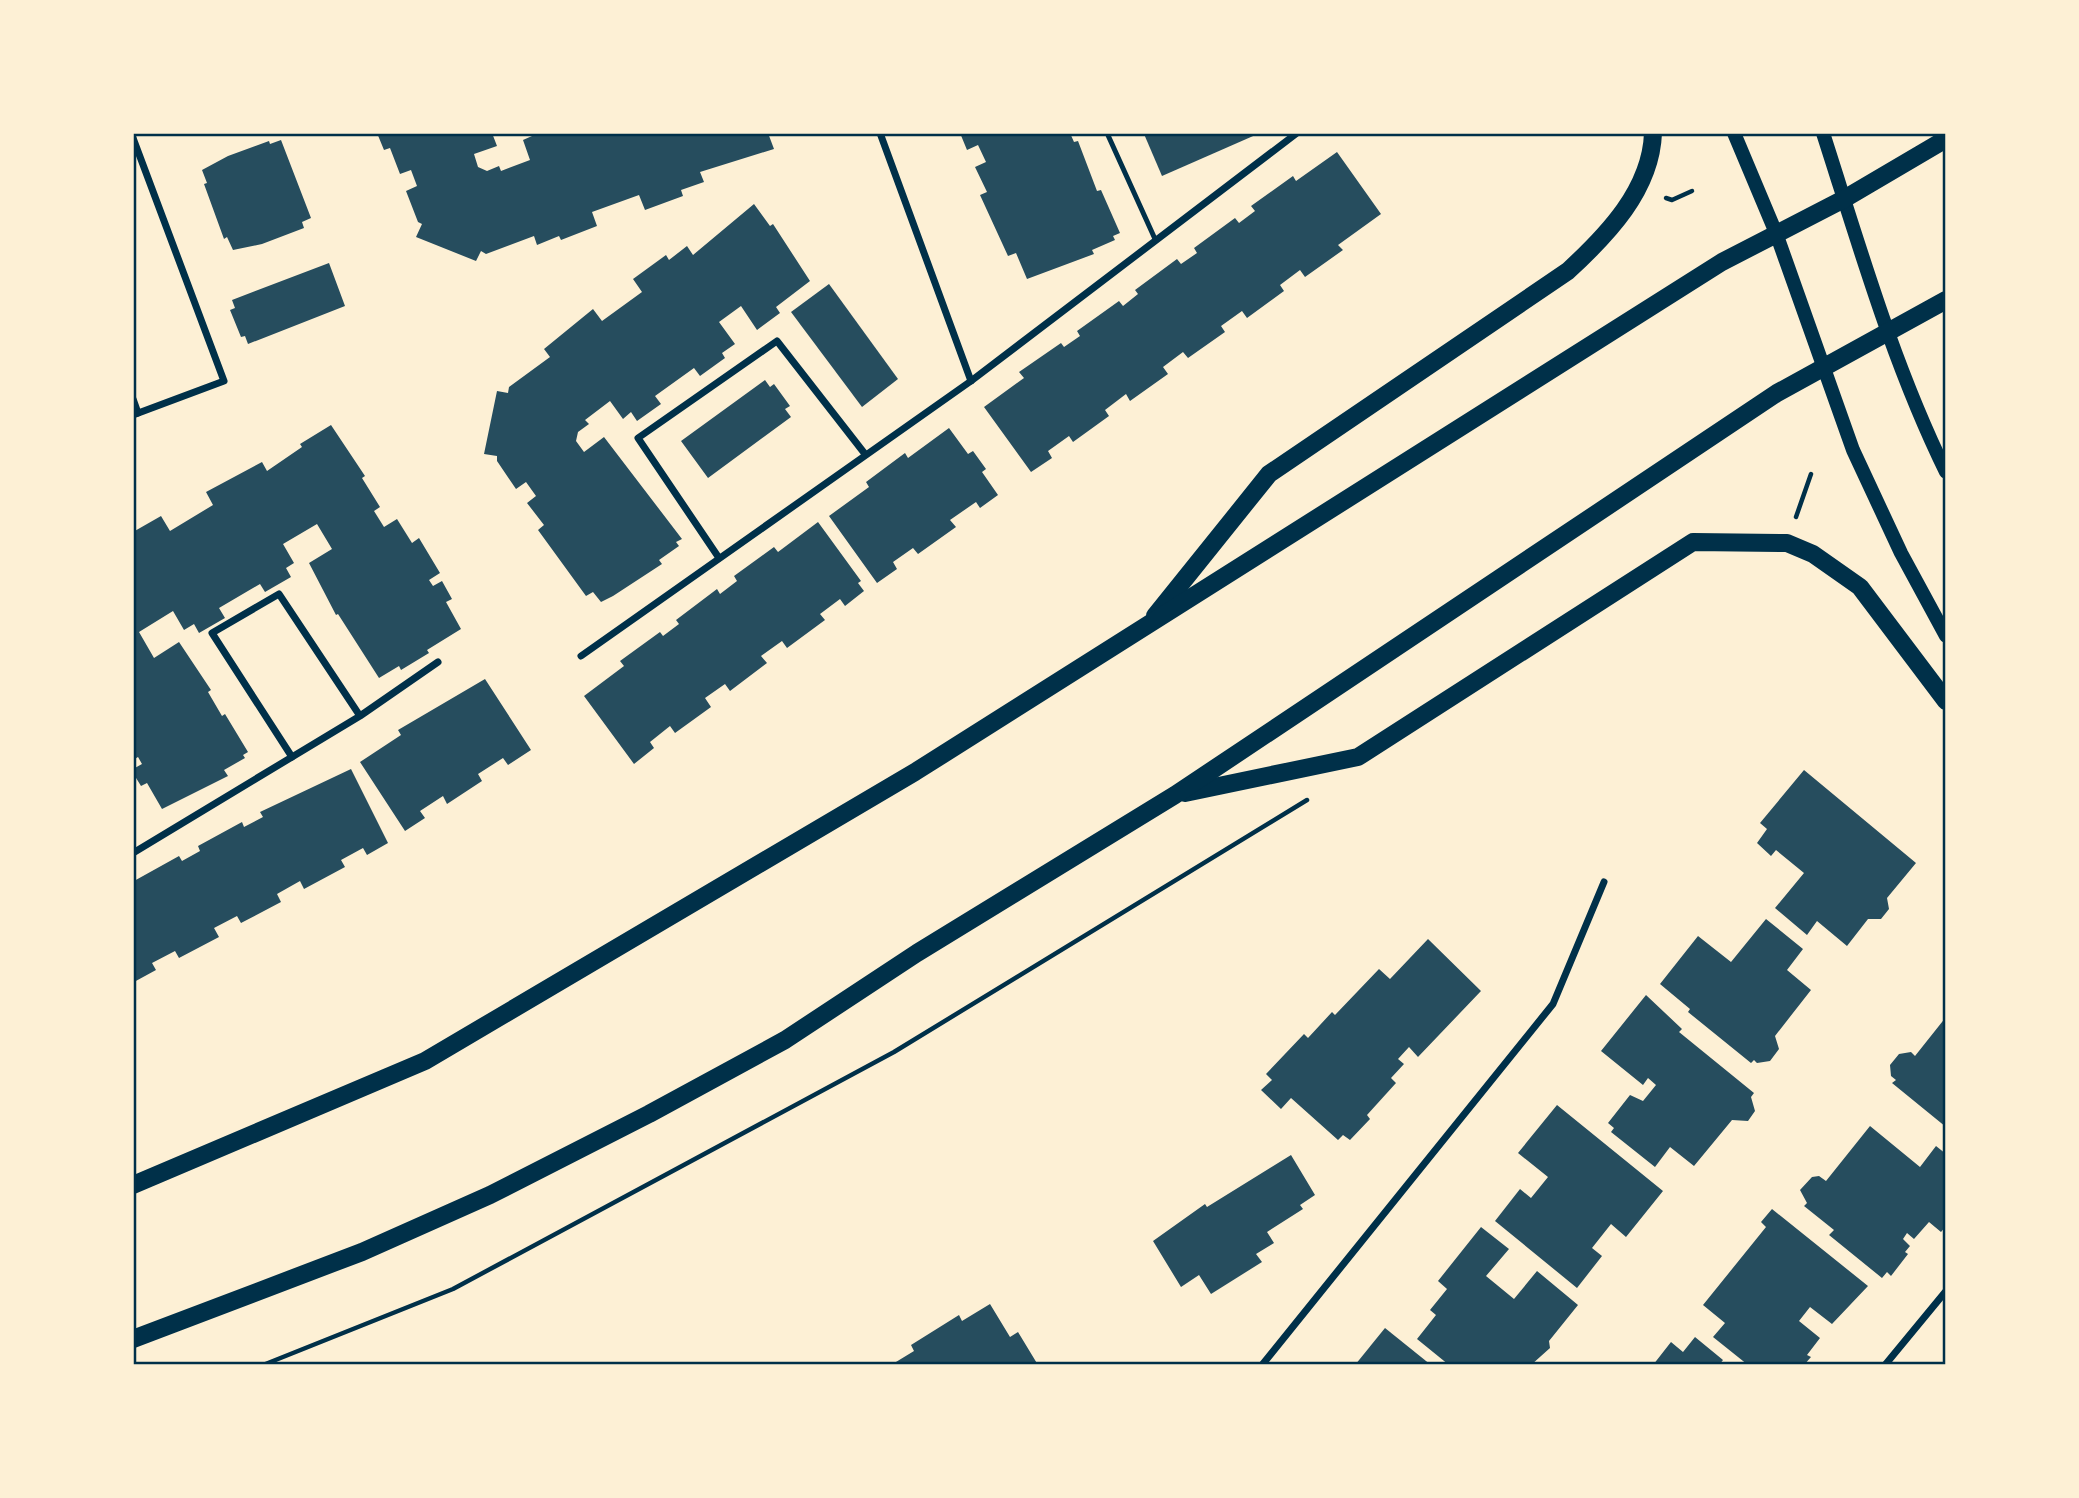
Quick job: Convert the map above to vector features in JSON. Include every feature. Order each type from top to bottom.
[{"type":"main road","points":[[1144,629],[1269,474],[1568,271],[1598,243],[1639,187],[1650,155],[1653,133]]},
{"type":"main road","points":[[1734,133],[1776,233],[1853,450],[1902,553],[1946,636]]},
{"type":"main road","points":[[1823,133],[1917,414],[1946,472]]},
{"type":"main road","points":[[133,1185],[425,1060],[915,772],[1722,262],[1844,199],[1946,139]]},
{"type":"main road","points":[[133,1339],[373,1247],[490,1195],[649,1114],[785,1040],[917,953],[1175,795],[1770,398],[1823,366],[1946,300]]},
{"type":"main road","points":[[1175,795],[1358,757],[1693,542],[1787,543],[1813,554],[1860,587],[1946,701]]},
{"type":"street","points":[[880,133],[971,381]]},
{"type":"street","points":[[581,656],[971,381],[1297,133]]},
{"type":"street","points":[[133,138],[224,382],[136,414],[133,400]]},
{"type":"street","points":[[719,558],[638,438],[777,341],[865,454]]},
{"type":"street","points":[[292,758],[212,634],[279,594],[360,716]]},
{"type":"street","points":[[133,853],[360,716],[438,663]]},
{"type":"street","points":[[1262,1365],[1553,1004],[1604,882]]},
{"type":"street","points":[[1885,1365],[1946,1290]]},
{"type":"lane","points":[[1107,133],[1155,239]]},
{"type":"path","points":[[1685,195],[1692,191]]},
{"type":"path","points":[[1794,523],[1811,474]]},
{"type":"path","points":[[263,1365],[453,1289],[869,1065],[1319,793]]},
{"type":"building","points":[[377,133],[492,133],[497,146],[474,154],[478,167],[487,171],[499,166],[501,171],[530,160],[523,140],[532,136],[531,133],[768,133],[774,149],[700,172],[704,182],[681,190],[683,196],[645,210],[639,195],[592,212],[597,226],[561,240],[559,236],[537,245],[534,236],[486,254],[481,251],[476,261],[416,237],[422,224],[418,222],[406,191],[417,186],[411,170],[400,174],[390,148],[384,150]]},
{"type":"building","points":[[960,133],[1070,133],[1074,142],[1078,141],[1097,191],[1101,190],[1120,233],[1113,236],[1115,240],[1092,250],[1094,254],[1027,279],[1016,253],[1008,256],[980,195],[987,192],[975,167],[986,162],[978,145],[967,150]]},
{"type":"building","points":[[1260,133],[1162,176],[1144,134]]},
{"type":"building","points":[[281,140],[311,218],[302,222],[304,228],[262,244],[233,250],[227,237],[224,239],[204,184],[207,183],[202,170],[228,156],[269,141],[270,144]]},
{"type":"building","points":[[1337,152],[1381,214],[1338,245],[1343,250],[1305,277],[1300,270],[1280,285],[1284,291],[1247,318],[1242,311],[1221,326],[1225,332],[1188,358],[1183,352],[1163,367],[1168,374],[1130,401],[1126,394],[1105,410],[1109,416],[1073,442],[1069,436],[1048,451],[1052,458],[1031,472],[984,407],[1024,378],[1019,372],[1061,343],[1064,347],[1080,336],[1077,331],[1119,301],[1123,306],[1138,294],[1135,290],[1177,259],[1181,264],[1197,253],[1194,248],[1235,218],[1239,223],[1255,211],[1251,206],[1293,176],[1296,181]]},
{"type":"building","points":[[754,204],[770,226],[773,224],[810,281],[776,307],[780,313],[757,330],[741,306],[719,322],[735,344],[722,353],[725,358],[700,376],[694,368],[655,396],[661,404],[637,421],[631,412],[623,419],[610,401],[585,420],[589,424],[578,432],[576,441],[584,452],[604,437],[682,539],[676,542],[679,546],[659,560],[662,564],[613,596],[601,602],[593,592],[586,596],[538,530],[544,525],[527,503],[536,496],[526,482],[516,489],[497,461],[497,456],[484,454],[497,391],[508,393],[509,387],[550,357],[544,349],[593,309],[602,321],[642,292],[633,279],[666,255],[669,260],[687,246],[693,255]]},
{"type":"building","points":[[329,263],[345,306],[248,344],[245,336],[241,337],[230,310],[235,308],[232,300]]},
{"type":"building","points":[[829,284],[898,379],[862,407],[791,312]]},
{"type":"building","points":[[765,380],[770,387],[774,384],[790,406],[785,409],[791,417],[708,478],[681,441]]},
{"type":"building","points":[[331,425],[365,476],[362,478],[380,507],[374,511],[384,527],[397,519],[412,543],[419,538],[440,573],[429,580],[433,586],[442,581],[452,599],[446,602],[461,629],[401,670],[399,666],[379,678],[338,614],[336,615],[309,563],[332,549],[317,524],[283,544],[294,563],[286,568],[291,577],[265,592],[260,584],[219,608],[225,618],[199,633],[194,624],[184,630],[173,611],[139,632],[154,658],[179,642],[211,690],[208,692],[222,716],[225,714],[248,752],[243,755],[245,758],[224,770],[228,776],[162,809],[147,783],[141,786],[133,773],[133,769],[142,764],[138,757],[133,760],[133,532],[161,516],[170,531],[213,505],[206,492],[262,462],[267,471],[302,447],[300,444]]},
{"type":"building","points":[[949,428],[968,454],[973,451],[986,469],[982,472],[998,495],[980,508],[976,502],[950,520],[956,527],[918,554],[913,548],[893,562],[897,569],[877,583],[829,516],[869,487],[866,482],[905,453],[908,458]]},
{"type":"building","points":[[818,522],[861,581],[858,583],[864,591],[845,606],[840,599],[820,614],[825,620],[787,648],[782,641],[761,656],[767,663],[730,691],[725,684],[705,698],[711,707],[675,733],[670,726],[650,742],[654,748],[634,764],[584,696],[624,666],[620,661],[660,632],[663,636],[679,624],[676,620],[717,589],[720,594],[737,581],[734,576],[774,547],[778,552]]},
{"type":"building","points":[[485,679],[531,750],[508,765],[503,758],[478,774],[482,781],[447,804],[443,796],[420,811],[425,818],[405,831],[360,762],[401,735],[398,730]]},
{"type":"building","points":[[351,769],[388,843],[367,855],[363,848],[341,860],[345,867],[304,889],[300,881],[277,894],[281,902],[241,923],[237,916],[214,928],[219,937],[179,958],[175,951],[152,963],[156,970],[134,982],[134,881],[179,856],[182,861],[200,851],[198,846],[242,822],[244,827],[263,817],[260,812]]},
{"type":"building","points":[[1804,770],[1916,863],[1887,898],[1889,909],[1881,919],[1868,919],[1847,946],[1817,921],[1807,935],[1775,908],[1804,873],[1776,850],[1771,856],[1757,843],[1767,829],[1760,823]]},
{"type":"building","points":[[1766,919],[1803,949],[1787,970],[1811,990],[1775,1036],[1779,1049],[1770,1061],[1757,1063],[1754,1060],[1751,1063],[1688,1012],[1690,1009],[1660,984],[1698,936],[1731,962]]},
{"type":"building","points":[[1428,939],[1481,991],[1418,1057],[1409,1047],[1398,1059],[1404,1064],[1391,1078],[1396,1083],[1367,1115],[1370,1119],[1350,1140],[1343,1135],[1338,1140],[1291,1098],[1281,1109],[1261,1090],[1272,1080],[1266,1074],[1304,1034],[1308,1038],[1332,1012],[1335,1015],[1379,969],[1390,979]]},
{"type":"building","points":[[1646,995],[1682,1029],[1679,1032],[1754,1093],[1751,1097],[1755,1111],[1748,1121],[1732,1120],[1694,1166],[1670,1147],[1655,1167],[1611,1132],[1614,1128],[1608,1123],[1630,1095],[1643,1101],[1656,1085],[1648,1078],[1643,1085],[1601,1051]]},
{"type":"building","points":[[1946,1017],[1946,1127],[1892,1083],[1896,1080],[1891,1076],[1890,1065],[1899,1054],[1911,1052],[1915,1056]]},
{"type":"building","points":[[1557,1105],[1663,1191],[1626,1237],[1611,1224],[1592,1248],[1602,1256],[1577,1288],[1495,1221],[1520,1189],[1531,1198],[1548,1177],[1518,1153]]},
{"type":"building","points":[[1870,1126],[1920,1167],[1936,1146],[1946,1154],[1946,1226],[1941,1232],[1929,1222],[1914,1239],[1907,1233],[1903,1239],[1910,1246],[1905,1252],[1908,1254],[1891,1276],[1887,1272],[1882,1278],[1829,1235],[1834,1230],[1804,1206],[1807,1203],[1800,1190],[1812,1177],[1819,1176],[1826,1181]]},
{"type":"building","points":[[1291,1155],[1315,1195],[1300,1205],[1303,1209],[1267,1232],[1274,1243],[1256,1254],[1262,1262],[1211,1294],[1199,1275],[1181,1287],[1153,1241],[1205,1204],[1207,1207]]},
{"type":"building","points":[[1772,1209],[1868,1286],[1832,1324],[1810,1307],[1799,1321],[1820,1338],[1807,1355],[1811,1357],[1804,1365],[1748,1365],[1713,1337],[1725,1323],[1703,1305],[1766,1227],[1761,1222]]},
{"type":"building","points":[[1481,1227],[1509,1249],[1486,1276],[1514,1299],[1537,1271],[1578,1305],[1549,1341],[1550,1348],[1531,1365],[1449,1365],[1417,1339],[1436,1315],[1430,1310],[1447,1289],[1438,1281]]},
{"type":"building","points":[[990,1304],[1010,1337],[1018,1332],[1038,1365],[891,1365],[914,1351],[911,1345],[959,1315],[962,1321]]},
{"type":"building","points":[[1385,1328],[1431,1365],[1355,1365]]},
{"type":"building","points":[[1695,1337],[1723,1360],[1719,1365],[1653,1365],[1671,1342],[1683,1352]]}]
